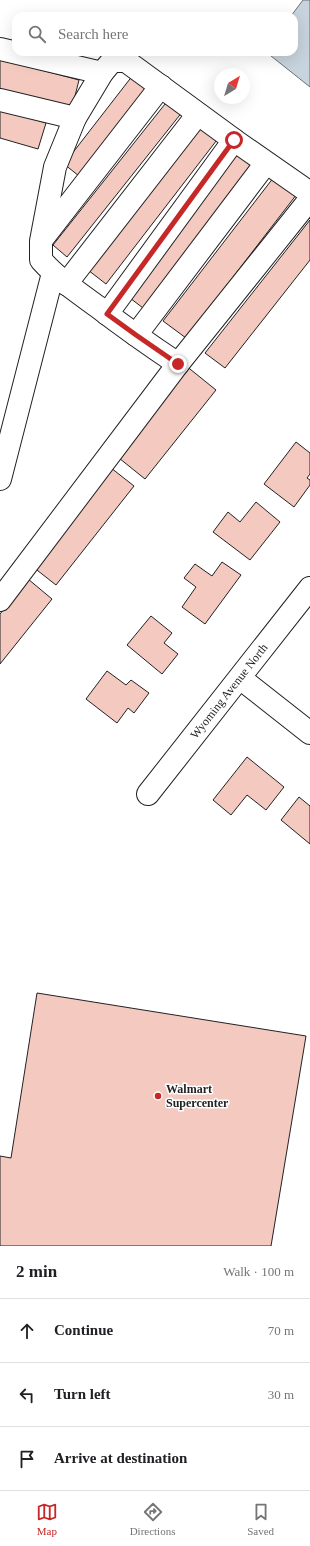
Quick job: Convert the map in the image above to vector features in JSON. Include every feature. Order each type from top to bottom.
[{"type":"street","points":[[0,49],[12,52]]},
{"type":"street","points":[[31,56],[102,72]]},
{"type":"street","points":[[178,364],[60,279],[41,260],[41,241],[56,167],[75,118],[102,72],[112,61],[126,61],[266,163],[310,193]]},
{"type":"street","points":[[41,241],[161,86]]},
{"type":"street","points":[[0,100],[75,118]]},
{"type":"street","points":[[0,479],[60,279],[198,114]]},
{"type":"street","points":[[107,314],[234,140]]},
{"type":"street","points":[[136,335],[266,163]]},
{"type":"street","points":[[0,600],[178,364],[310,199]]},
{"type":"street","name":"Wyoming Avenue North","points":[[148,794],[310,588]]},
{"type":"street","points":[[240,678],[310,733]]},
{"type":"shaded area","points":[[303,0],[310,0],[310,87],[271,56],[298,56],[298,12],[294,12]]},
{"type":"building","points":[[0,59],[79,80],[72,108],[0,89]]},
{"type":"building","points":[[133,75],[148,87],[79,176],[64,164]]},
{"type":"building","points":[[169,99],[183,111],[67,257],[53,245]]},
{"type":"building","points":[[0,109],[46,123],[38,149],[0,138]]},
{"type":"building","points":[[202,121],[220,136],[106,284],[88,270]]},
{"type":"building","points":[[240,147],[257,160],[143,308],[126,295]]},
{"type":"building","points":[[277,173],[300,190],[186,338],[163,321]]},
{"type":"building","points":[[310,220],[310,260],[225,368],[205,353]]},
{"type":"building","points":[[185,365],[216,390],[145,479],[114,454]]},
{"type":"building","points":[[296,442],[310,453],[310,474],[307,478],[310,480],[310,485],[294,507],[264,484]]},
{"type":"building","points":[[106,464],[134,486],[56,585],[28,563]]},
{"type":"building","points":[[256,502],[280,522],[250,560],[213,532],[228,512],[240,522]]},
{"type":"building","points":[[222,562],[241,575],[205,624],[182,607],[196,587],[184,578],[195,564],[212,576]]},
{"type":"building","points":[[28,579],[52,599],[0,664],[0,614]]},
{"type":"building","points":[[151,616],[172,633],[164,643],[178,654],[162,674],[127,645]]},
{"type":"building","points":[[107,671],[126,685],[131,680],[149,693],[134,713],[128,708],[117,723],[86,699]]},
{"type":"building","points":[[247,757],[284,787],[266,810],[247,795],[231,815],[213,800]]},
{"type":"building","points":[[299,797],[310,806],[310,844],[281,820]]},
{"type":"building","name":"Walmart Supercenter","points":[[37,993],[306,1036],[271,1246],[0,1246],[0,1156],[11,1158]]},
{"type":"place","name":"Walmart Supercenter","points":[[158,1096]]},
{"type":"route","points":[[178,364],[107,314],[234,140]]}]
